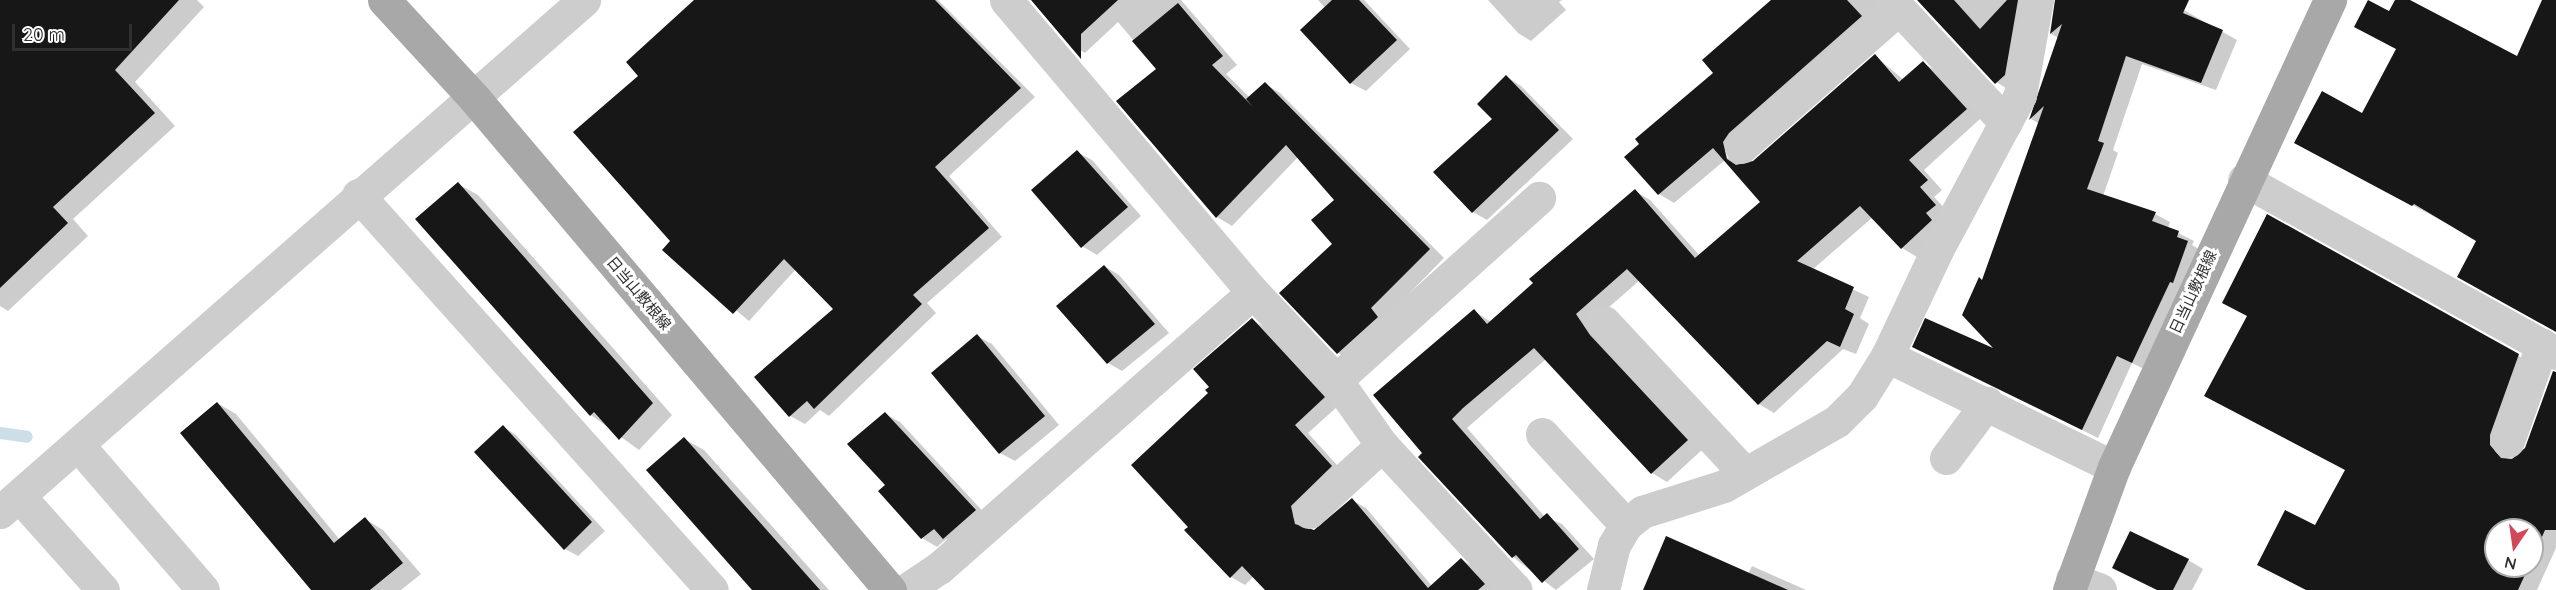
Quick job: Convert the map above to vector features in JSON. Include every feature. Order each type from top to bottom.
[{"type":"main road","name":"日当山敷根線","points":[[384,0],[475,99],[890,590]]},
{"type":"main road","name":"日当山敷根線","points":[[2080,586],[2114,467],[2244,180],[2330,0]]},
{"type":"street","points":[[103,590],[10,504],[358,195],[475,99],[584,0]]},
{"type":"street","points":[[1006,0],[1253,292],[1336,381],[1382,446],[1516,590]]},
{"type":"street","points":[[1603,590],[1614,545],[1626,525],[1650,508],[1713,490],[1745,473],[1837,422],[1862,396],[1887,356],[1937,250],[2020,95],[2037,0]]},
{"type":"street","points":[[1741,147],[1895,4],[2006,123]]},
{"type":"street","points":[[2244,180],[2549,349],[2508,441]]},
{"type":"street","points":[[358,195],[712,590]]},
{"type":"street","points":[[1336,381],[1539,198]]},
{"type":"street","points":[[906,590],[939,568],[1253,292]]},
{"type":"street","points":[[1604,322],[1745,473]]},
{"type":"street","points":[[1887,356],[2114,467]]},
{"type":"street","points":[[1946,458],[1987,403]]},
{"type":"street","points":[[1542,434],[1626,525]]},
{"type":"street","points":[[78,445],[203,590]]},
{"type":"street","points":[[1309,512],[1382,446]]},
{"type":"building","points":[[0,0],[179,0],[115,70],[155,113],[53,207],[68,223],[0,288]]},
{"type":"building","points":[[694,0],[935,0],[1021,88],[935,167],[989,228],[913,295],[922,304],[814,409],[807,401],[789,417],[754,377],[833,309],[784,259],[733,314],[662,250],[670,241],[573,132],[638,76],[626,62]]},
{"type":"building","points":[[1031,0],[1118,0],[1081,34],[1081,59]]},
{"type":"building","points":[[1332,0],[1359,0],[1397,40],[1350,84],[1300,30]]},
{"type":"building","points":[[1771,0],[1847,0],[1862,16],[1729,133],[1723,142],[1727,159],[1736,165],[1753,161],[1875,54],[1899,82],[1923,61],[1967,109],[1909,160],[1928,180],[1920,187],[1936,205],[1926,213],[1932,220],[1901,249],[1860,206],[1797,261],[1854,287],[1845,309],[1854,314],[1840,347],[1827,341],[1758,405],[1627,269],[1576,314],[1590,335],[1688,440],[1651,474],[1534,348],[1463,408],[1452,419],[1540,519],[1547,513],[1579,549],[1542,583],[1516,555],[1512,558],[1418,457],[1422,453],[1373,395],[1474,309],[1487,324],[1533,283],[1529,279],[1635,189],[1695,258],[1760,202],[1713,148],[1658,195],[1624,157],[1639,144],[1635,139],[1713,73],[1702,60]]},
{"type":"building","points":[[1917,0],[1954,0],[1980,29],[2007,0],[2018,0],[2005,75],[1995,84]]},
{"type":"building","points":[[2055,0],[2189,0],[2183,13],[2223,30],[2201,83],[2126,56],[2098,141],[2104,143],[2087,189],[2156,212],[2152,221],[2179,231],[2177,237],[2188,241],[2173,283],[2170,282],[2132,363],[2117,356],[2082,430],[1912,347],[1925,318],[1993,348],[1962,315],[1979,277],[1982,280],[2044,106],[2029,120],[2062,24],[2050,34]]},
{"type":"building","points":[[2368,0],[2389,11],[2395,0],[2410,0],[2517,56],[2542,0],[2556,0],[2556,332],[2457,277],[2476,241],[2414,204],[2412,206],[2294,143],[2322,91],[2362,113],[2396,49],[2354,27]]},
{"type":"building","points":[[1178,3],[1223,56],[1212,65],[1253,107],[1246,99],[1265,82],[1430,249],[1371,308],[1378,317],[1337,354],[1279,293],[1332,244],[1311,220],[1334,200],[1286,145],[1216,218],[1116,101],[1156,69],[1132,41]]},
{"type":"building","points":[[1506,75],[1559,130],[1472,213],[1433,172],[1492,119],[1477,104]]},
{"type":"building","points":[[1077,150],[1128,207],[1081,248],[1031,190]]},
{"type":"building","points":[[458,182],[653,403],[619,440],[594,412],[590,416],[415,219]]},
{"type":"building","points":[[2267,214],[2519,354],[2490,435],[2490,445],[2501,458],[2512,459],[2525,448],[2553,371],[2556,372],[2556,530],[2545,530],[2544,532],[2544,518],[2484,518],[2484,578],[2524,578],[2518,590],[2306,590],[2257,565],[2285,510],[2315,525],[2345,470],[2204,396],[2247,316],[2222,303]]},
{"type":"building","points":[[1104,265],[1155,324],[1107,364],[1056,306]]},
{"type":"building","points":[[1252,318],[1325,397],[1295,425],[1332,466],[1291,506],[1295,524],[1314,530],[1352,498],[1428,588],[1461,558],[1485,584],[1478,590],[1265,590],[1242,566],[1230,578],[1184,530],[1188,527],[1131,465],[1208,393],[1205,390],[1209,387],[1193,369]]},
{"type":"building","points":[[977,334],[1045,416],[999,454],[931,373]]},
{"type":"building","points":[[217,402],[334,543],[365,517],[403,563],[370,590],[311,590],[180,433]]},
{"type":"building","points":[[885,412],[976,510],[943,539],[934,529],[921,539],[878,491],[885,485],[847,444]]},
{"type":"building","points":[[503,425],[592,522],[564,550],[474,452]]},
{"type":"building","points":[[684,437],[820,590],[752,590],[646,470]]},
{"type":"building","points":[[2130,531],[2189,559],[2173,590],[2157,590],[2112,568]]},
{"type":"building","points":[[1666,536],[1788,590],[1643,590]]},
{"type":"waterway","points":[[0,433],[27,437]]}]
